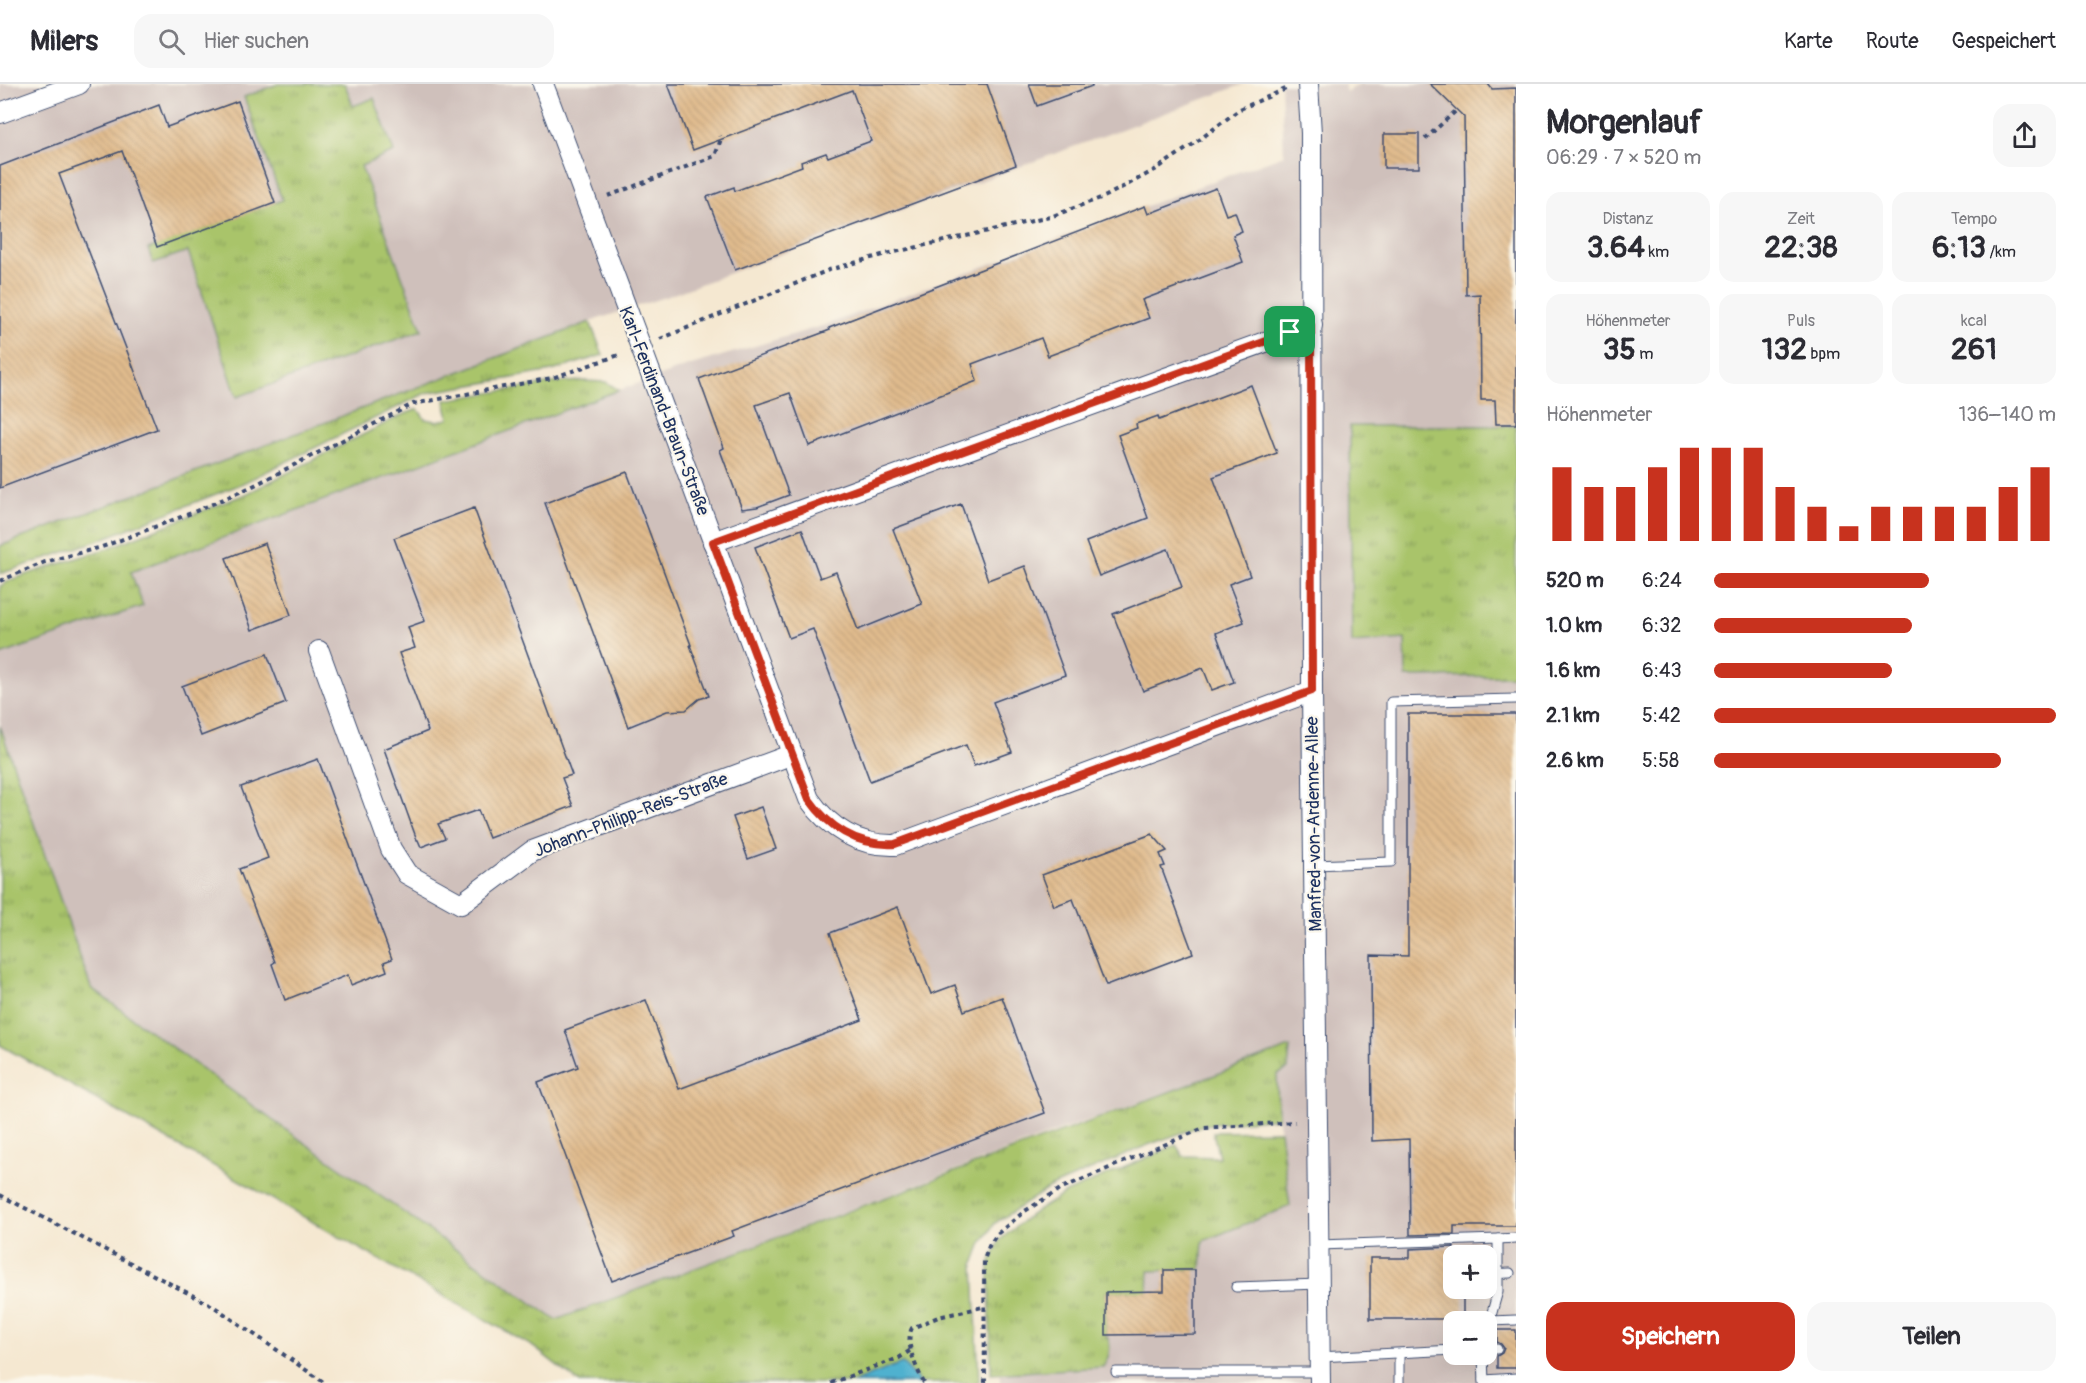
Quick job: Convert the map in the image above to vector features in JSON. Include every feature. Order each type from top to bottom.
[{"type":"street","points":[[0,113],[80,84]]},
{"type":"street","name":"Karl-Ferdinand-Braun-Straße","points":[[543,84],[809,799],[820,815],[836,828],[851,836],[880,845],[895,844],[1312,691]]},
{"type":"street","name":"Manfred-von-Ardenne-Allee","points":[[1308,84],[1320,1371]]},
{"type":"street","points":[[713,542],[1311,325]]},
{"type":"street","name":"Johann-Philipp-Reis-Straße","points":[[319,651],[392,849],[406,874],[461,904],[532,851],[793,754]]},
{"type":"lane","points":[[1315,865],[1391,862],[1391,702],[1516,699]]},
{"type":"lane","points":[[1319,1245],[1516,1238]]},
{"type":"lane","points":[[1493,1311],[1498,1292],[1498,1239]]},
{"type":"lane","points":[[1498,1273],[1510,1273]]},
{"type":"lane","points":[[1236,1287],[1319,1284]]},
{"type":"lane","points":[[1497,1321],[1516,1320]]},
{"type":"lane","points":[[1116,1372],[1320,1371],[1399,1354],[1443,1351]]},
{"type":"lane","points":[[1399,1354],[1399,1383]]},
{"type":"lane","points":[[1483,1365],[1484,1381],[1516,1378]]},
{"type":"path","points":[[0,581],[45,562],[102,547],[194,512],[251,487],[413,404],[552,378],[640,348],[829,270],[882,255],[1050,217],[1106,196],[1163,164],[1240,109],[1297,84]]},
{"type":"path","points":[[1425,139],[1457,110]]},
{"type":"path","points":[[587,204],[715,156],[722,139],[720,136]]},
{"type":"path","points":[[985,1383],[984,1260],[997,1234],[1025,1211],[1062,1188],[1204,1128],[1317,1120]]},
{"type":"path","points":[[0,1195],[213,1306],[325,1383]]},
{"type":"path","points":[[924,1383],[914,1366],[909,1333],[912,1328],[938,1317],[983,1307]]},
{"type":"path","points":[[831,1383],[899,1358],[911,1350]]},
{"type":"shaded area","points":[[0,84],[1244,84],[665,297],[595,320],[0,547]]},
{"type":"shaded area","points":[[1281,84],[1344,84],[1346,92],[1360,84],[1516,84],[1516,426],[1350,426],[1405,639],[1406,677],[1516,676],[1516,1383],[1000,1383],[1000,1373],[1103,1367],[1109,1339],[1106,1335],[1106,1292],[1202,1241],[1289,1206],[1278,1118],[1277,1075],[1288,1069],[1289,1048],[1069,1127],[556,1320],[254,1107],[91,988],[0,726],[0,655],[137,608],[131,573],[619,390],[688,366],[825,325],[1284,155]]},
{"type":"green space","points":[[278,84],[345,84],[353,106],[374,98],[394,152],[361,166],[422,330],[237,397],[188,251],[153,263],[148,249],[282,200],[244,97]]},
{"type":"green space","points":[[590,322],[603,355],[552,371],[426,393],[239,485],[99,540],[0,574],[0,546]]},
{"type":"green space","points":[[606,382],[619,390],[131,572],[143,606],[0,655],[0,586],[13,579],[108,548],[246,494],[418,409],[425,419],[436,421],[449,419],[445,400],[553,383]]},
{"type":"green space","points":[[1350,426],[1516,426],[1516,676],[1406,677],[1405,639],[1352,643]]},
{"type":"green space","points":[[0,726],[91,988],[254,1107],[556,1320],[1290,1047],[1288,1069],[1277,1075],[1278,1118],[1203,1125],[1148,1145],[1049,1188],[995,1223],[982,1243],[974,1264],[979,1383],[580,1383],[532,1346],[0,1045]]},
{"type":"green space","points":[[1280,1131],[1290,1206],[1203,1241],[1201,1269],[1149,1271],[1148,1292],[1106,1292],[1106,1335],[1110,1347],[1103,1367],[991,1374],[989,1266],[1000,1240],[1030,1215],[1066,1193],[1176,1145],[1183,1156],[1219,1157],[1213,1132]]},
{"type":"water","points":[[902,1363],[918,1383],[852,1383]]},
{"type":"building","points":[[668,84],[987,84],[1016,165],[735,270],[707,197],[734,187],[735,191],[802,166],[801,162],[826,153],[828,157],[871,141],[852,90],[693,150]]},
{"type":"building","points":[[1029,84],[1092,84],[1092,86],[1037,106]]},
{"type":"building","points":[[1430,84],[1488,84],[1492,89],[1516,88],[1516,424],[1496,424],[1495,400],[1481,400],[1480,294],[1466,295],[1464,117]]},
{"type":"building","points":[[238,101],[275,203],[157,247],[122,151],[59,174],[157,429],[0,488],[0,166],[159,105],[167,127]]},
{"type":"building","points":[[1384,134],[1419,134],[1419,168],[1384,168]]},
{"type":"building","points":[[1216,188],[1226,215],[1235,212],[1242,231],[1233,235],[1243,262],[1142,300],[1149,318],[1048,356],[1041,338],[972,364],[977,381],[809,446],[790,393],[756,405],[789,495],[757,507],[742,509],[720,450],[724,448],[699,379],[1145,206],[1148,214]]},
{"type":"building","points":[[1251,385],[1277,453],[1213,477],[1250,576],[1229,584],[1244,622],[1216,633],[1234,682],[1212,690],[1203,668],[1143,691],[1113,614],[1182,587],[1168,549],[1099,576],[1086,542],[1148,518],[1118,435],[1137,428],[1136,424],[1158,416],[1159,420]]},
{"type":"building","points":[[627,472],[709,696],[699,699],[686,710],[667,711],[628,727],[545,503]]},
{"type":"building","points":[[961,504],[988,580],[1025,566],[1065,675],[993,702],[1012,752],[974,766],[966,745],[870,781],[813,629],[789,638],[755,547],[802,529],[820,578],[836,572],[858,630],[922,604],[893,529]]},
{"type":"building","points":[[474,508],[572,775],[562,778],[573,806],[489,838],[478,810],[438,824],[445,838],[421,847],[384,749],[428,731],[399,653],[415,648],[408,627],[425,621],[394,538]]},
{"type":"building","points":[[265,543],[291,615],[252,630],[226,558]]},
{"type":"building","points":[[267,654],[286,703],[201,736],[182,686]]},
{"type":"building","points":[[1408,714],[1516,714],[1516,1226],[1454,1226],[1454,1234],[1410,1235],[1409,1139],[1372,1141],[1371,955],[1408,956]]},
{"type":"building","points":[[318,759],[392,959],[384,962],[387,971],[351,985],[348,975],[285,1000],[272,964],[275,962],[239,869],[268,858],[241,787]]},
{"type":"building","points":[[761,807],[776,849],[748,859],[733,817]]},
{"type":"building","points":[[1152,834],[1167,851],[1160,854],[1165,866],[1161,867],[1193,953],[1106,986],[1073,899],[1054,906],[1042,875]]},
{"type":"building","points":[[898,907],[931,994],[955,985],[964,1011],[1002,997],[1045,1113],[732,1231],[734,1236],[612,1281],[538,1082],[578,1067],[565,1030],[646,1000],[679,1089],[862,1020],[830,933]]},
{"type":"building","points":[[1443,1248],[1443,1299],[1463,1299],[1463,1311],[1443,1311],[1443,1319],[1370,1319],[1370,1258],[1410,1258],[1410,1249]]},
{"type":"building","points":[[1164,1270],[1195,1270],[1195,1334],[1106,1335],[1106,1292],[1164,1291]]},
{"type":"building","points":[[1497,1330],[1516,1330],[1516,1368],[1497,1368],[1497,1356],[1504,1348],[1497,1342]]},
{"type":"route","points":[[1311,325],[1312,691],[895,844],[880,845],[866,842],[836,828],[820,815],[809,799],[713,542],[1290,332],[1311,325]]}]
